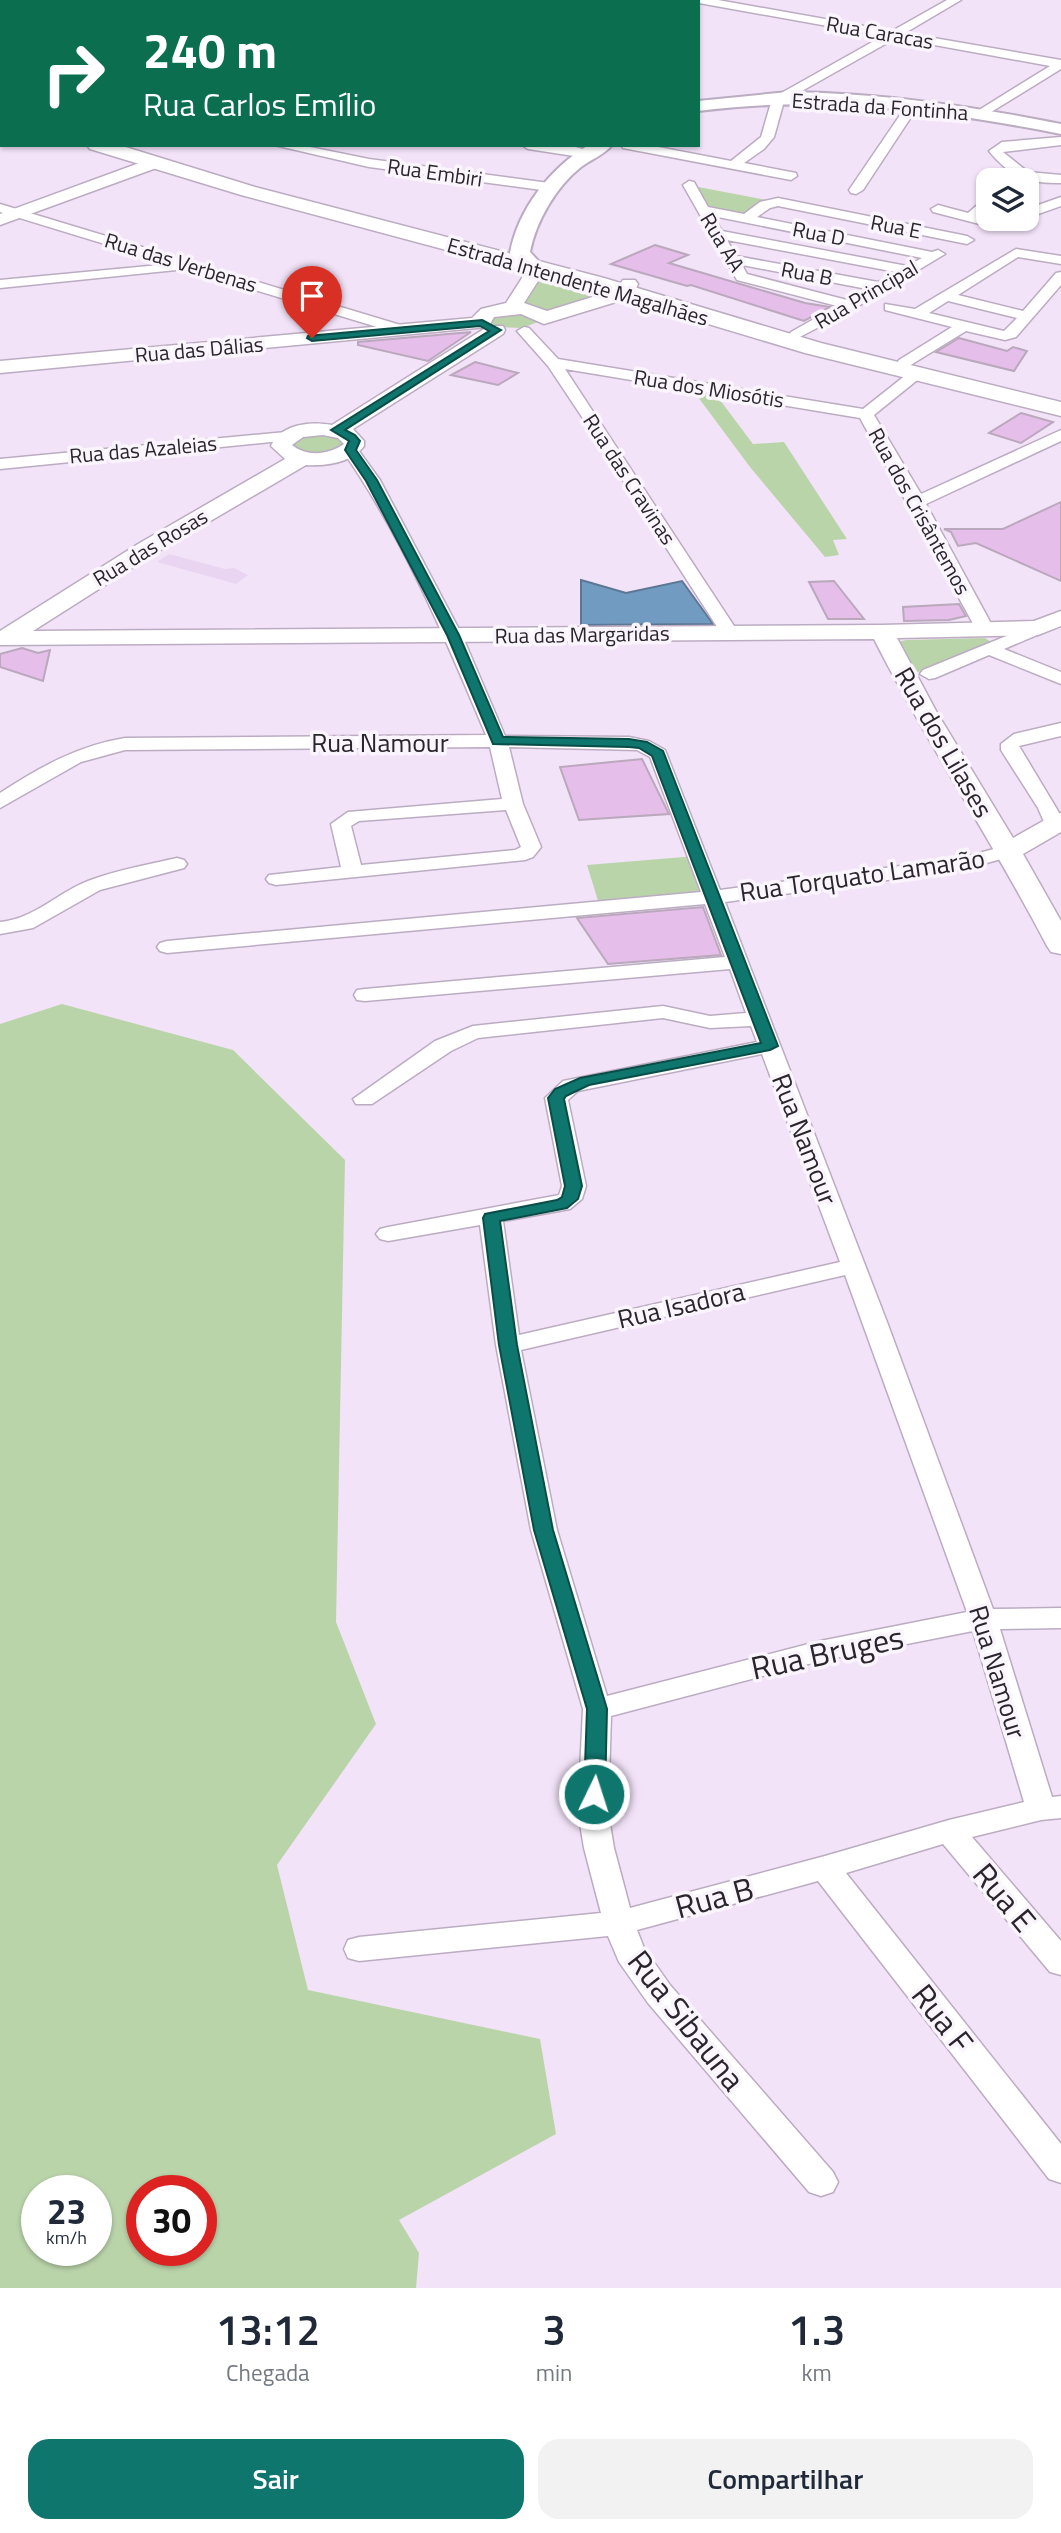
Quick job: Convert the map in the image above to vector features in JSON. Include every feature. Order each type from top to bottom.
[{"type":"main road","name":"Estrada da Fontinha","points":[[700,106],[780,99],[913,105],[983,113],[1061,129]]},
{"type":"main road","name":"Estrada Intendente Magalhães","points":[[104,147],[295,204],[526,259]]},
{"type":"main road","name":"Estrada Intendente Magalhães","points":[[124,147],[1061,410]]},
{"type":"main road","points":[[526,259],[526,230],[549,187],[561,172],[595,149]]},
{"type":"main road","name":"Estrada Intendente Magalhães","points":[[628,288],[813,348],[1061,402]]},
{"type":"street","name":"Rua Caracas","points":[[700,0],[1061,64]]},
{"type":"street","points":[[733,165],[767,138],[775,105],[780,99],[955,0]]},
{"type":"street","points":[[983,113],[1061,64]]},
{"type":"street","points":[[856,190],[913,105]]},
{"type":"street","points":[[1061,141],[1002,146],[995,151],[1023,177],[1061,179]]},
{"type":"street","name":"Rua Embiri","points":[[291,147],[369,163],[549,187]]},
{"type":"street","points":[[562,147],[595,149]]},
{"type":"street","points":[[637,147],[790,176]]},
{"type":"street","points":[[4,212],[146,160]]},
{"type":"street","name":"Rua AA","points":[[689,185],[739,272],[748,279],[850,305]]},
{"type":"street","points":[[1039,209],[1061,201]]},
{"type":"street","name":"Rua E","points":[[747,218],[765,205],[778,202],[972,238]]},
{"type":"street","points":[[938,209],[976,219]]},
{"type":"street","name":"Rua D","points":[[704,210],[933,256]]},
{"type":"street","name":"Rua das Verbenas","points":[[4,212],[194,265],[402,330]]},
{"type":"street","points":[[971,217],[976,212]]},
{"type":"street","points":[[718,234],[908,270]]},
{"type":"street","name":"Rua Principal","points":[[796,335],[933,256],[972,238]]},
{"type":"street","points":[[917,314],[1018,252],[1061,260]]},
{"type":"street","points":[[512,308],[531,278],[526,259]]},
{"type":"street","name":"Rua B","points":[[733,259],[881,287]]},
{"type":"street","points":[[0,284],[194,265]]},
{"type":"street","points":[[890,307],[1005,336],[1011,334],[1061,276]]},
{"type":"street","points":[[544,318],[628,288]]},
{"type":"street","points":[[945,296],[1027,316]]},
{"type":"street","points":[[336,430],[489,327],[481,317],[489,312],[512,308],[536,312],[544,318]]},
{"type":"street","points":[[524,331],[542,324],[544,318]]},
{"type":"street","name":"Rua das Dálias","points":[[0,367],[402,330],[489,327],[524,331]]},
{"type":"street","name":"Rua dos Crisântemos","points":[[962,327],[910,369],[866,414],[917,502],[986,639]]},
{"type":"street","name":"Rua das Cravinas","points":[[524,331],[553,363],[729,632]]},
{"type":"street","name":"Rua dos Miosótis","points":[[553,363],[866,414]]},
{"type":"street","points":[[308,430],[336,430],[354,441],[350,450],[329,458],[302,457],[285,451],[281,442],[286,437],[308,430]]},
{"type":"street","points":[[917,502],[1061,435]]},
{"type":"street","name":"Rua das Azaleias","points":[[0,464],[286,437]]},
{"type":"street","points":[[276,879],[526,853],[531,847],[513,804],[498,741],[453,635],[372,480],[350,450]]},
{"type":"street","name":"Rua das Rosas","points":[[2,639],[302,457]]},
{"type":"street","points":[[66,598],[105,638]]},
{"type":"street","name":"Rua das Margaridas","points":[[2,639],[882,632],[986,639],[1038,628],[1061,618]]},
{"type":"street","name":"Rua dos Lilases","points":[[882,632],[904,678],[1009,851],[1061,946]]},
{"type":"street","points":[[929,674],[986,639],[1061,679]]},
{"type":"street","points":[[1009,851],[1057,826],[1010,750],[1010,744],[1061,729]]},
{"type":"street","name":"Rua Namour","points":[[0,802],[60,762],[102,747],[125,744],[498,741],[629,743],[653,749],[658,754],[715,896],[1051,1808]]},
{"type":"street","points":[[352,870],[341,824],[345,820],[355,816],[513,804]]},
{"type":"street","name":"Rua Torquato Lamarão","points":[[167,947],[715,896],[935,868],[988,859],[1009,851]]},
{"type":"street","points":[[0,928],[14,929],[29,924],[94,886],[177,864]]},
{"type":"street","points":[[365,995],[739,962]]},
{"type":"street","points":[[364,1099],[443,1046],[473,1032],[663,1012],[710,1022],[758,1018]]},
{"type":"street","points":[[388,1234],[491,1218],[562,1204],[570,1199],[573,1186],[556,1098],[560,1093],[585,1082],[770,1046]]},
{"type":"street","name":"Rua Sibauna","points":[[491,1218],[508,1345],[544,1530],[597,1709],[593,1812],[619,1923],[630,1953],[659,1994],[821,2182]]},
{"type":"street","name":"Rua Isadora","points":[[508,1345],[853,1266]]},
{"type":"street","name":"Rua Bruges","points":[[597,1709],[820,1651],[983,1619],[1061,1618]]},
{"type":"street","name":"Rua B","points":[[359,1949],[619,1923],[825,1868],[950,1831],[1051,1808]]},
{"type":"street","name":"Rua E","points":[[950,1831],[1061,1963]]},
{"type":"street","name":"Rua F","points":[[825,1868],[1061,2169]]},
{"type":"shaded area","points":[[169,554],[225,569],[234,568],[248,575],[236,584],[157,562]]},
{"type":"green space","points":[[693,186],[767,200],[743,216],[707,209]]},
{"type":"green space","points":[[544,273],[616,292],[522,328],[498,327],[487,320]]},
{"type":"green space","points":[[695,393],[717,396],[753,444],[784,442],[847,539],[833,540],[839,555],[825,557],[750,467]]},
{"type":"green space","points":[[316,431],[347,436],[343,450],[301,456],[285,439]]},
{"type":"green space","points":[[985,638],[991,642],[918,672],[909,671],[898,642],[906,640]]},
{"type":"green space","points":[[696,856],[708,893],[599,904],[587,865]]},
{"type":"green space","points":[[62,1004],[233,1050],[345,1160],[336,1622],[376,1724],[277,1865],[308,1990],[540,2039],[556,2134],[399,2220],[419,2253],[416,2288],[0,2288],[0,1024]]},
{"type":"water","points":[[581,580],[626,593],[682,581],[713,624],[581,625]]},
{"type":"building","points":[[655,245],[688,255],[669,263],[805,303],[830,307],[804,321],[691,285],[611,264]]},
{"type":"building","points":[[471,332],[428,361],[358,345],[358,342]]},
{"type":"building","points":[[959,338],[1007,351],[1013,347],[1027,351],[1014,371],[936,352]]},
{"type":"building","points":[[475,362],[518,373],[498,385],[451,375]]},
{"type":"building","points":[[1021,413],[1053,422],[1021,443],[989,433]]},
{"type":"building","points":[[1061,502],[1061,581],[976,543],[958,546],[951,532],[944,529],[1003,529]]},
{"type":"building","points":[[834,581],[864,619],[828,619],[809,582]]},
{"type":"building","points":[[959,604],[966,616],[949,620],[904,621],[903,607]]},
{"type":"building","points":[[22,648],[38,653],[50,650],[43,681],[0,667],[0,654]]},
{"type":"building","points":[[642,759],[669,814],[579,820],[560,767]]},
{"type":"building","points":[[703,907],[721,955],[608,964],[577,918]]},
{"type":"route","points":[[312,338],[482,323],[496,330],[336,430],[345,433],[354,441],[350,450],[372,480],[453,635],[498,741],[629,743],[653,749],[658,754],[715,896],[770,1046],[585,1082],[560,1093],[556,1098],[573,1186],[570,1199],[562,1204],[491,1218],[508,1345],[544,1530],[597,1709],[594,1794]]}]
